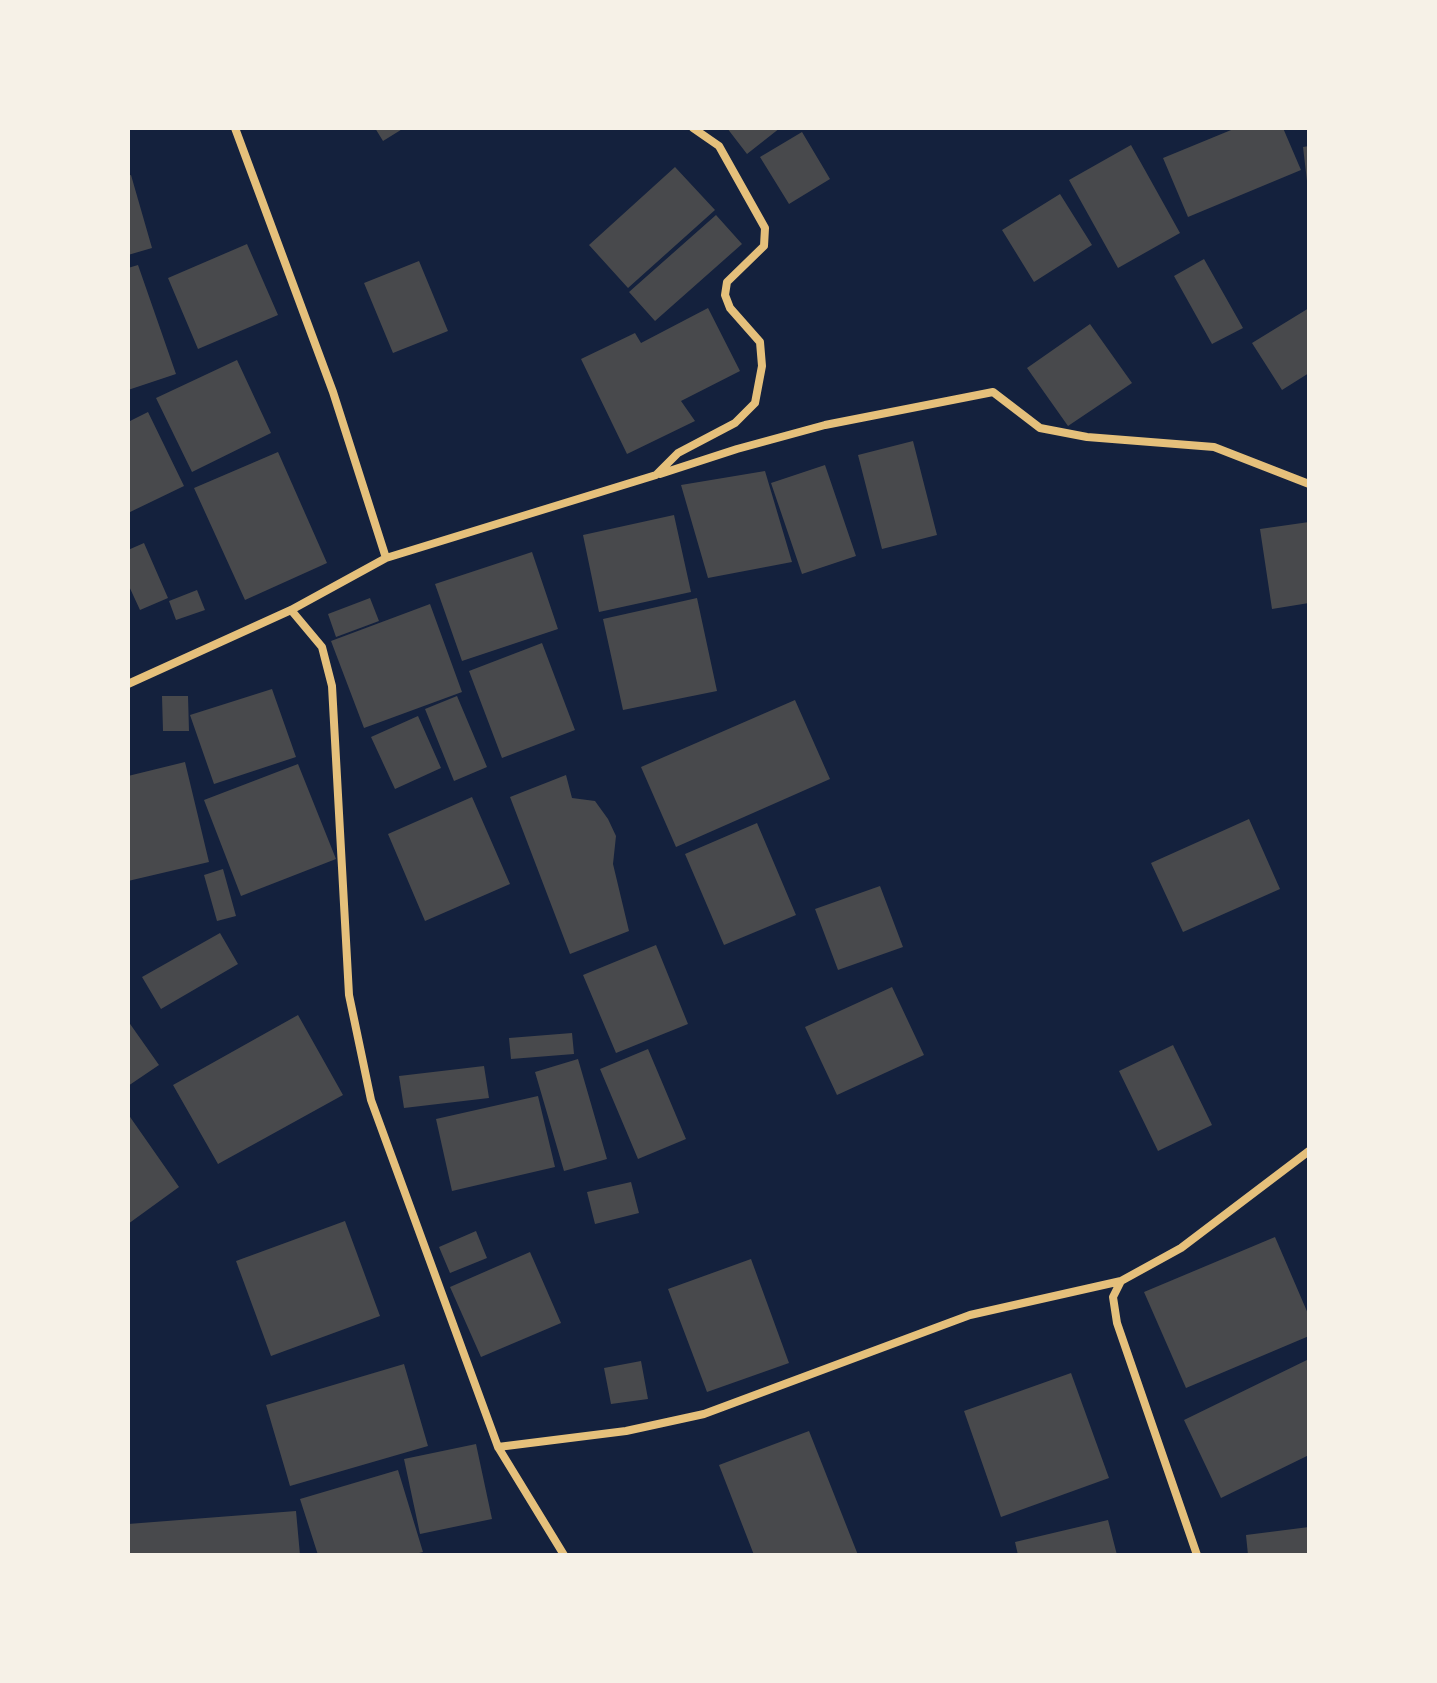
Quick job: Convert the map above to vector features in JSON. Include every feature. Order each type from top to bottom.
[{"type":"street","points":[[235,128],[333,392],[386,558]]},
{"type":"street","points":[[656,475],[678,453],[735,423],[755,403],[762,366],[760,342],[730,308],[725,295],[727,282],[764,246],[765,228],[719,146],[693,128]]},
{"type":"street","points":[[128,684],[291,610],[386,558],[737,449],[825,425],[993,392],[1040,428],[1087,437],[1214,447],[1309,484]]},
{"type":"street","points":[[291,610],[322,647],[332,686],[349,995],[371,1100],[498,1447],[564,1555]]},
{"type":"street","points":[[498,1447],[626,1431],[704,1414],[970,1315],[1121,1281],[1181,1248],[1309,1151]]},
{"type":"street","points":[[1121,1281],[1113,1297],[1117,1323],[1197,1555]]},
{"type":"building","points":[[375,128],[404,128],[383,141]]},
{"type":"building","points":[[727,128],[780,128],[747,154]]},
{"type":"building","points":[[1236,128],[1283,128],[1301,170],[1188,217],[1163,158]]},
{"type":"building","points":[[802,132],[830,179],[789,204],[760,157]]},
{"type":"building","points":[[1131,145],[1180,233],[1118,268],[1069,180]]},
{"type":"building","points":[[1309,146],[1309,181],[1307,181],[1303,147]]},
{"type":"building","points":[[675,167],[715,210],[628,288],[589,245]]},
{"type":"building","points":[[131,175],[152,248],[128,255],[128,176]]},
{"type":"building","points":[[1060,194],[1092,245],[1034,282],[1002,230]]},
{"type":"building","points":[[716,215],[742,244],[655,321],[629,292]]},
{"type":"building","points":[[247,244],[278,315],[198,349],[168,278]]},
{"type":"building","points":[[1204,259],[1243,328],[1212,344],[1174,276]]},
{"type":"building","points":[[419,261],[448,331],[393,353],[364,283]]},
{"type":"building","points":[[138,265],[176,374],[128,390],[128,268]]},
{"type":"building","points":[[708,308],[740,371],[681,401],[695,421],[627,454],[581,359],[635,333],[641,343]]},
{"type":"building","points":[[1309,308],[1309,373],[1282,390],[1252,343]]},
{"type":"building","points":[[1090,324],[1132,383],[1068,426],[1027,368]]},
{"type":"building","points":[[237,360],[271,433],[192,472],[156,398]]},
{"type":"building","points":[[148,412],[184,486],[128,513],[128,422]]},
{"type":"building","points":[[913,441],[937,535],[882,549],[858,455]]},
{"type":"building","points":[[278,452],[327,563],[245,600],[194,488]]},
{"type":"building","points":[[825,465],[856,556],[802,574],[771,483]]},
{"type":"building","points":[[765,471],[792,562],[708,578],[681,485]]},
{"type":"building","points":[[674,515],[691,592],[599,612],[583,535]]},
{"type":"building","points":[[1309,522],[1309,603],[1272,609],[1260,529]]},
{"type":"building","points":[[144,543],[168,598],[140,610],[128,584],[128,550]]},
{"type":"building","points":[[532,552],[558,629],[462,661],[435,584]]},
{"type":"building","points":[[197,590],[205,610],[176,620],[169,601]]},
{"type":"building","points":[[370,598],[379,621],[336,637],[328,614]]},
{"type":"building","points":[[697,598],[717,691],[623,710],[603,619]]},
{"type":"building","points":[[430,604],[462,692],[364,728],[331,641]]},
{"type":"building","points":[[542,643],[575,730],[502,758],[469,671]]},
{"type":"building","points":[[272,689],[296,757],[214,784],[190,715]]},
{"type":"building","points":[[162,696],[188,696],[189,731],[163,731]]},
{"type":"building","points":[[457,696],[487,767],[454,781],[425,709]]},
{"type":"building","points":[[795,700],[830,779],[676,847],[641,767]]},
{"type":"building","points":[[418,716],[441,768],[395,789],[371,737]]},
{"type":"building","points":[[185,762],[209,862],[128,881],[128,776]]},
{"type":"building","points":[[298,764],[336,859],[241,896],[204,800]]},
{"type":"building","points":[[566,775],[572,798],[595,801],[616,836],[613,864],[629,931],[570,954],[510,797]]},
{"type":"building","points":[[472,797],[510,884],[425,921],[388,834]]},
{"type":"building","points":[[1249,819],[1280,889],[1183,932],[1151,863]]},
{"type":"building","points":[[757,823],[796,915],[724,945],[685,854]]},
{"type":"building","points":[[223,869],[236,916],[217,921],[204,875]]},
{"type":"building","points":[[880,886],[903,947],[838,970],[815,909]]},
{"type":"building","points":[[220,933],[238,964],[161,1009],[142,977]]},
{"type":"building","points":[[656,945],[688,1024],[616,1053],[583,975]]},
{"type":"building","points":[[892,987],[924,1055],[837,1095],[805,1027]]},
{"type":"building","points":[[298,1015],[343,1095],[218,1164],[173,1085]]},
{"type":"building","points":[[128,1021],[159,1065],[128,1086]]},
{"type":"building","points":[[572,1033],[574,1054],[511,1059],[509,1038]]},
{"type":"building","points":[[1173,1045],[1212,1125],[1158,1151],[1119,1071]]},
{"type":"building","points":[[648,1049],[686,1139],[638,1159],[600,1069]]},
{"type":"building","points":[[578,1059],[607,1159],[564,1171],[535,1072]]},
{"type":"building","points":[[484,1066],[489,1098],[404,1108],[399,1076]]},
{"type":"building","points":[[538,1096],[555,1167],[452,1191],[436,1119]]},
{"type":"building","points":[[128,1114],[179,1187],[128,1224]]},
{"type":"building","points":[[631,1182],[639,1213],[595,1224],[587,1192]]},
{"type":"building","points":[[345,1221],[380,1316],[271,1356],[236,1261]]},
{"type":"building","points":[[476,1231],[487,1258],[450,1273],[439,1247]]},
{"type":"building","points":[[1275,1237],[1309,1316],[1309,1336],[1186,1388],[1144,1292]]},
{"type":"building","points":[[530,1252],[561,1323],[481,1357],[450,1287]]},
{"type":"building","points":[[751,1259],[789,1363],[707,1392],[668,1289]]},
{"type":"building","points":[[1309,1359],[1309,1455],[1221,1498],[1184,1420]]},
{"type":"building","points":[[641,1361],[648,1399],[611,1404],[604,1368]]},
{"type":"building","points":[[404,1364],[428,1446],[290,1486],[266,1405]]},
{"type":"building","points":[[1071,1373],[1109,1478],[1001,1517],[964,1411]]},
{"type":"building","points":[[809,1431],[858,1555],[754,1555],[719,1465]]},
{"type":"building","points":[[476,1444],[492,1519],[420,1534],[404,1459]]},
{"type":"building","points":[[398,1470],[423,1552],[411,1555],[318,1555],[300,1499]]},
{"type":"building","points":[[296,1511],[300,1555],[128,1555],[128,1524]]},
{"type":"building","points":[[1108,1520],[1117,1555],[1018,1555],[1015,1542]]},
{"type":"building","points":[[1309,1527],[1309,1555],[1248,1555],[1246,1535]]}]
